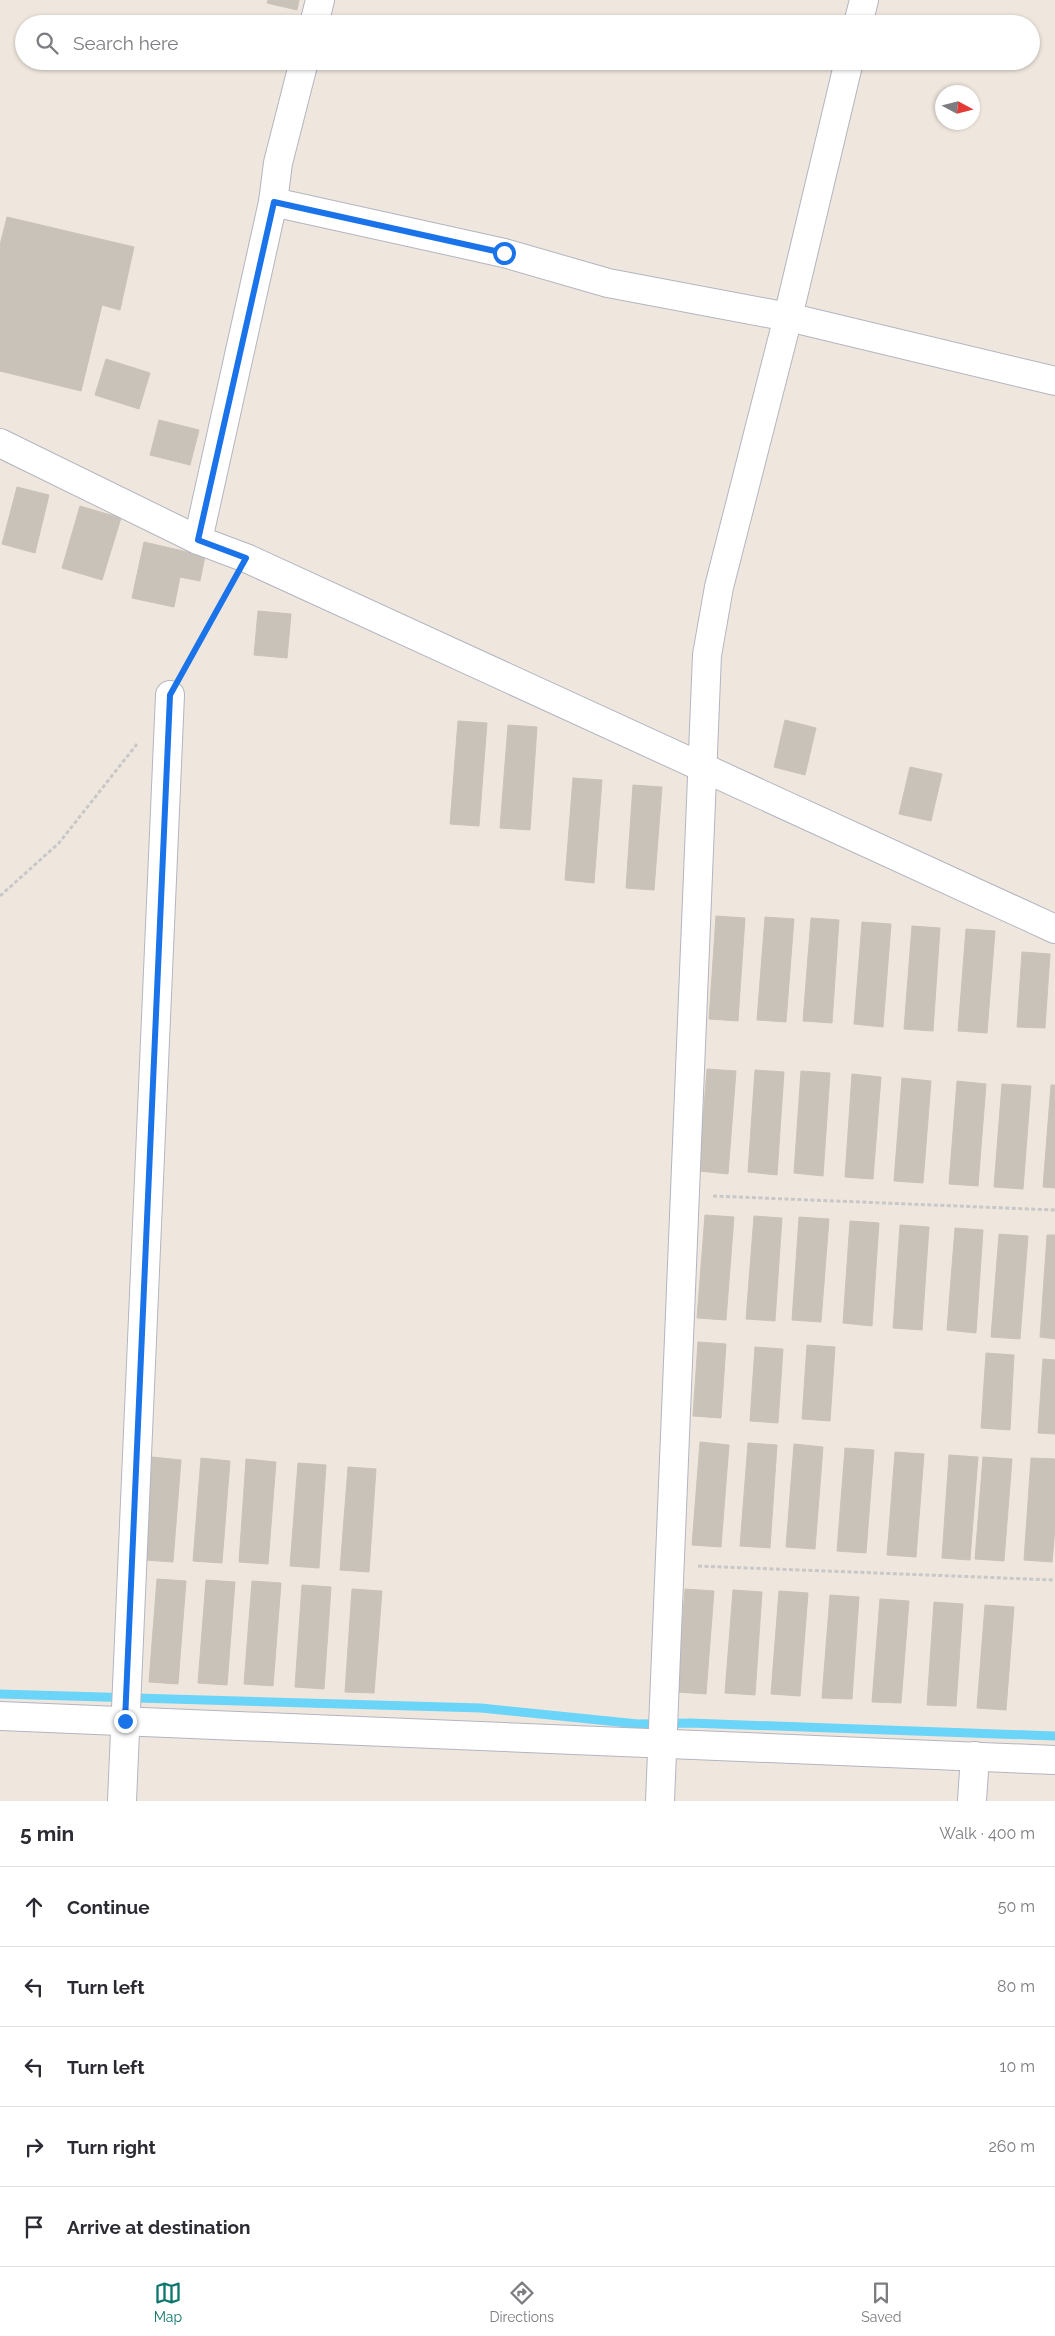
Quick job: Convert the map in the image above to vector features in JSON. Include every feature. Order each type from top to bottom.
[{"type":"street","points":[[316,15],[320,0]]},
{"type":"street","points":[[860,15],[864,0]]},
{"type":"street","points":[[198,540],[274,202],[278,163],[302,70]]},
{"type":"street","points":[[660,1801],[707,655],[719,587],[788,317],[847,70]]},
{"type":"street","points":[[274,202],[504,253],[608,283],[788,317],[1055,382]]},
{"type":"street","points":[[0,443],[198,540],[246,558],[1055,930]]},
{"type":"street","points":[[122,1801],[170,695]]},
{"type":"street","points":[[0,1716],[663,1742],[1055,1760]]},
{"type":"street","points":[[972,1801],[975,1756]]},
{"type":"path","points":[[170,695],[246,558]]},
{"type":"path","points":[[0,896],[59,843],[142,738]]},
{"type":"path","points":[[684,1195],[1055,1210]]},
{"type":"path","points":[[670,1564],[1055,1580]]},
{"type":"building","points":[[268,0],[299,0],[297,10],[267,3]]},
{"type":"building","points":[[7,217],[134,247],[120,310],[102,305],[81,391],[0,371],[0,245]]},
{"type":"building","points":[[106,359],[150,373],[139,409],[95,395]]},
{"type":"building","points":[[159,420],[199,430],[190,465],[150,455]]},
{"type":"building","points":[[17,487],[49,495],[35,553],[2,544]]},
{"type":"building","points":[[80,506],[121,518],[102,580],[62,568]]},
{"type":"building","points":[[144,542],[205,556],[200,581],[180,577],[174,607],[132,598]]},
{"type":"building","points":[[258,611],[291,614],[287,658],[254,655]]},
{"type":"building","points":[[785,720],[816,728],[805,775],[774,767]]},
{"type":"building","points":[[458,721],[487,723],[479,826],[450,824]]},
{"type":"building","points":[[508,725],[537,727],[530,830],[500,828]]},
{"type":"building","points":[[910,767],[942,774],[931,821],[899,814]]},
{"type":"building","points":[[573,778],[602,780],[594,883],[565,880]]},
{"type":"building","points":[[633,785],[662,787],[654,890],[626,888]]},
{"type":"building","points":[[716,916],[745,918],[738,1021],[709,1019]]},
{"type":"building","points":[[765,917],[794,919],[786,1022],[757,1020]]},
{"type":"building","points":[[811,918],[839,920],[832,1023],[803,1021]]},
{"type":"building","points":[[862,922],[891,924],[883,1027],[854,1024]]},
{"type":"building","points":[[912,926],[940,928],[933,1031],[904,1029]]},
{"type":"building","points":[[966,929],[995,931],[987,1033],[958,1031]]},
{"type":"building","points":[[1022,952],[1050,954],[1045,1028],[1017,1027]]},
{"type":"building","points":[[707,1069],[736,1071],[728,1174],[699,1171]]},
{"type":"building","points":[[755,1070],[784,1072],[777,1175],[748,1172]]},
{"type":"building","points":[[801,1071],[830,1073],[823,1176],[794,1173]]},
{"type":"building","points":[[852,1074],[881,1077],[873,1179],[845,1177]]},
{"type":"building","points":[[902,1078],[931,1081],[923,1183],[894,1181]]},
{"type":"building","points":[[957,1081],[986,1084],[978,1186],[949,1184]]},
{"type":"building","points":[[1002,1084],[1031,1086],[1023,1189],[994,1187]]},
{"type":"building","points":[[1051,1085],[1055,1085],[1055,1188],[1043,1187]]},
{"type":"building","points":[[705,1215],[734,1217],[726,1320],[697,1318]]},
{"type":"building","points":[[754,1216],[782,1218],[775,1321],[746,1319]]},
{"type":"building","points":[[799,1217],[829,1219],[821,1322],[792,1320]]},
{"type":"building","points":[[850,1221],[879,1223],[872,1326],[843,1323]]},
{"type":"building","points":[[900,1225],[929,1227],[922,1330],[893,1328]]},
{"type":"building","points":[[955,1228],[983,1230],[976,1333],[947,1330]]},
{"type":"building","points":[[999,1234],[1028,1236],[1020,1339],[991,1337]]},
{"type":"building","points":[[1047,1235],[1055,1235],[1055,1339],[1040,1337]]},
{"type":"building","points":[[698,1342],[726,1344],[721,1418],[693,1416]]},
{"type":"building","points":[[807,1345],[835,1347],[830,1421],[802,1419]]},
{"type":"building","points":[[755,1347],[783,1349],[778,1423],[750,1421]]},
{"type":"building","points":[[986,1353],[1014,1355],[1010,1430],[981,1428]]},
{"type":"building","points":[[1043,1359],[1055,1360],[1055,1434],[1038,1433]]},
{"type":"building","points":[[700,1442],[729,1445],[721,1547],[692,1545]]},
{"type":"building","points":[[748,1443],[777,1445],[770,1548],[740,1546]]},
{"type":"building","points":[[794,1444],[823,1447],[815,1549],[786,1547]]},
{"type":"building","points":[[845,1448],[874,1450],[866,1553],[837,1551]]},
{"type":"building","points":[[895,1452],[924,1454],[916,1557],[887,1555]]},
{"type":"building","points":[[949,1455],[978,1457],[970,1560],[942,1558]]},
{"type":"building","points":[[152,1457],[181,1460],[173,1562],[145,1560]]},
{"type":"building","points":[[983,1457],[1012,1459],[1004,1561],[975,1559]]},
{"type":"building","points":[[201,1458],[230,1461],[222,1563],[193,1561]]},
{"type":"building","points":[[1031,1458],[1055,1459],[1055,1529],[1052,1562],[1024,1560]]},
{"type":"building","points":[[246,1459],[276,1462],[268,1564],[239,1562]]},
{"type":"building","points":[[298,1463],[326,1465],[319,1568],[290,1566]]},
{"type":"building","points":[[348,1467],[376,1469],[369,1572],[340,1570]]},
{"type":"building","points":[[157,1579],[186,1581],[178,1684],[149,1682]]},
{"type":"building","points":[[206,1580],[235,1582],[227,1685],[198,1683]]},
{"type":"building","points":[[252,1581],[281,1583],[273,1686],[244,1684]]},
{"type":"building","points":[[302,1585],[331,1587],[324,1689],[295,1687]]},
{"type":"building","points":[[352,1589],[382,1591],[374,1693],[345,1692]]},
{"type":"building","points":[[685,1589],[714,1591],[706,1694],[677,1692]]},
{"type":"building","points":[[733,1590],[762,1592],[755,1695],[725,1693]]},
{"type":"building","points":[[779,1591],[808,1593],[800,1696],[771,1694]]},
{"type":"building","points":[[830,1595],[859,1597],[852,1699],[822,1698]]},
{"type":"building","points":[[880,1599],[909,1601],[901,1703],[872,1702]]},
{"type":"building","points":[[934,1602],[963,1604],[956,1706],[927,1705]]},
{"type":"building","points":[[985,1605],[1014,1607],[1006,1710],[977,1708]]},
{"type":"waterway","points":[[0,1694],[481,1708],[638,1724],[690,1723],[1055,1736]]},
{"type":"route","points":[[125,1721],[170,695],[246,558],[198,540],[274,202],[504,253]]}]
